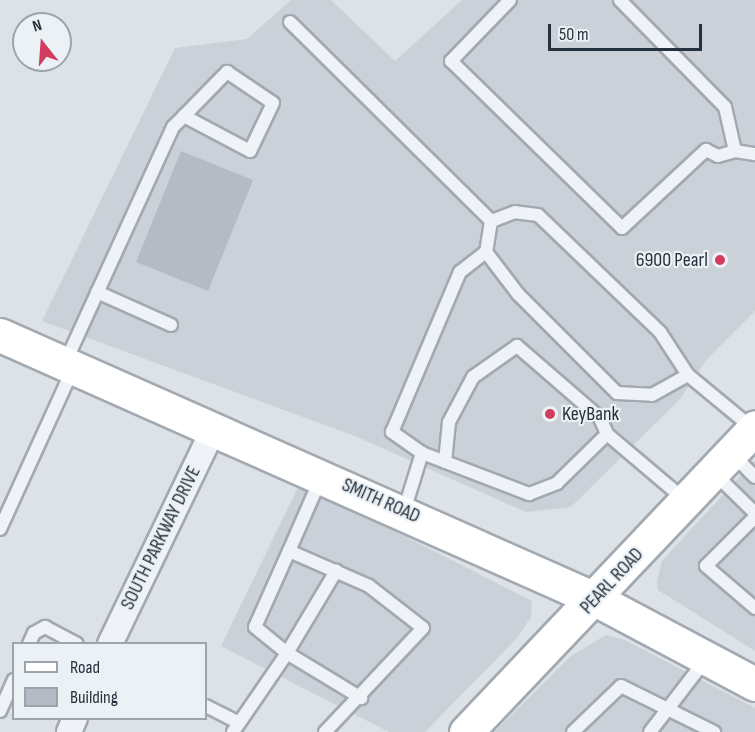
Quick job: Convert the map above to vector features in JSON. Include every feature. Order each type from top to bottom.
[{"type":"main road","name":"SMITH ROAD","points":[[0,335],[213,432],[322,475],[404,511],[595,599],[755,684]]},
{"type":"main road","name":"PEARL ROAD","points":[[466,732],[595,599],[754,428]]},
{"type":"street","name":"SOUTH PARKWAY DRIVE","points":[[111,642],[213,432]]},
{"type":"lane","points":[[510,0],[451,61],[622,228],[706,150],[718,156],[735,151],[755,154]]},
{"type":"lane","points":[[620,0],[725,106],[735,151]]},
{"type":"lane","points":[[290,22],[490,221]]},
{"type":"lane","points":[[0,529],[69,366],[97,292],[173,127],[227,72],[273,103],[250,151],[184,116]]},
{"type":"lane","points":[[490,221],[515,212],[538,215],[660,332],[688,375],[754,428]]},
{"type":"lane","points":[[490,221],[486,252],[518,294],[617,393],[652,395],[688,375]]},
{"type":"lane","points":[[486,252],[460,272],[392,432],[422,453],[529,494],[556,483],[608,434]]},
{"type":"lane","points":[[97,292],[171,326]]},
{"type":"lane","points":[[445,462],[448,423],[473,377],[517,346],[600,418],[608,434],[686,501]]},
{"type":"lane","points":[[404,511],[422,453]]},
{"type":"lane","points":[[721,462],[755,477]]},
{"type":"lane","points":[[721,462],[755,515],[706,566],[755,608]]},
{"type":"lane","points":[[322,475],[255,627],[287,653],[361,698]]},
{"type":"lane","points":[[289,551],[369,586],[423,628],[361,698],[325,732]]},
{"type":"lane","points":[[207,707],[235,727],[287,653],[336,571]]},
{"type":"lane","points":[[30,642],[34,633],[45,627],[73,642]]},
{"type":"lane","points":[[650,732],[671,710],[707,658]]},
{"type":"lane","points":[[0,711],[12,684]]},
{"type":"lane","points":[[573,732],[621,686],[714,732]]},
{"type":"shaded area","points":[[291,0],[331,0],[395,61],[462,0],[755,0],[755,311],[707,359],[680,399],[571,507],[526,512],[355,436],[42,321],[175,48],[247,39]]},
{"type":"shaded area","points":[[755,460],[755,651],[658,590],[657,581],[662,561]]},
{"type":"shaded area","points":[[300,483],[532,601],[531,617],[517,638],[425,732],[389,732],[221,646]]},
{"type":"shaded area","points":[[606,635],[625,640],[755,708],[755,732],[494,732],[571,656]]},
{"type":"building","points":[[181,151],[253,180],[208,291],[136,262]]},
{"type":"place","name":"6900 Pearl","points":[[720,260]]},
{"type":"place","name":"KeyBank","points":[[550,414]]}]
